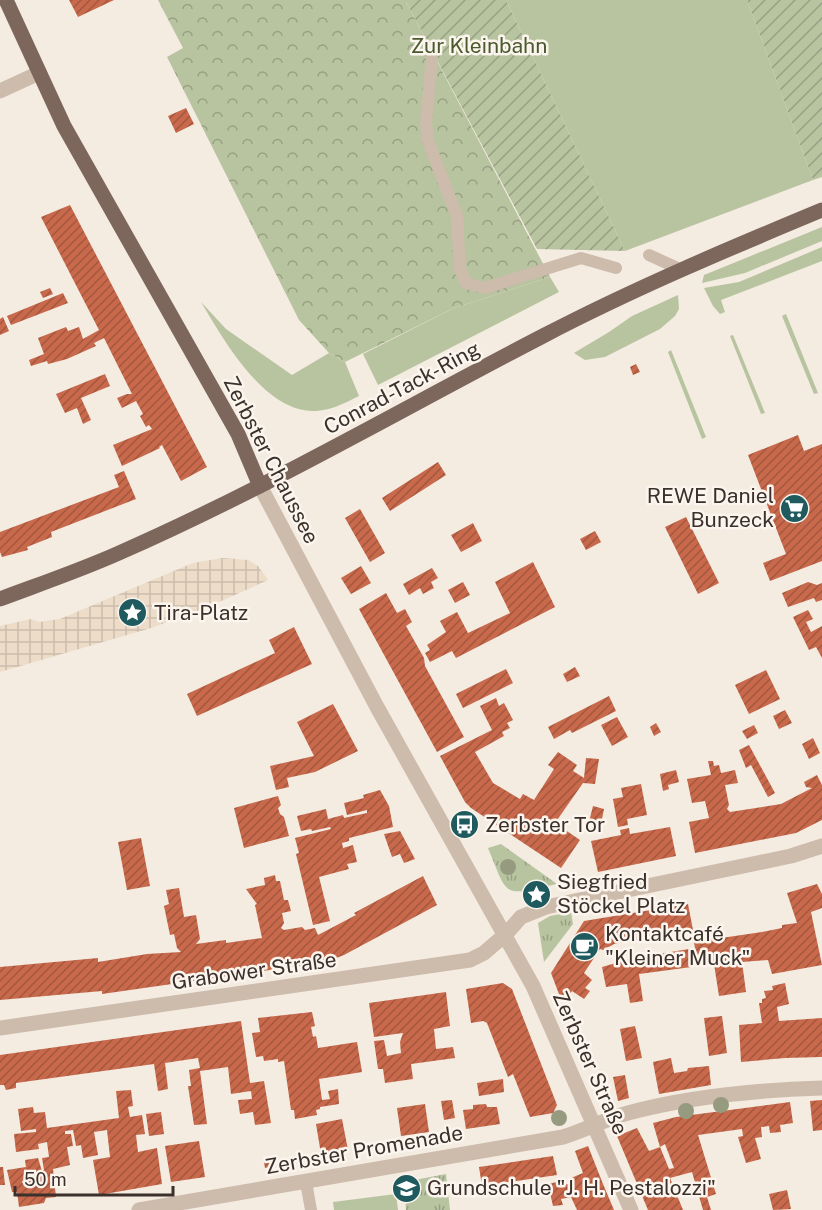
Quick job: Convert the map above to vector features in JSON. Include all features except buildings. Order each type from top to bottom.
[{"type":"main road","name":"Zerbster Chaussee","points":[[6,0],[64,126],[238,434],[260,486]]},
{"type":"main road","name":"Conrad-Tack-Ring","points":[[0,599],[118,554],[260,486],[543,336],[682,270],[822,210]]},
{"type":"street","points":[[0,91],[39,73]]},
{"type":"street","name":"Zerbster Chaussee","points":[[260,486],[394,737],[506,934]]},
{"type":"street","name":"Grabower Straße","points":[[0,1028],[452,964],[480,957],[521,917],[546,907],[791,856],[822,846]]},
{"type":"street","name":"Zerbster Straße","points":[[506,934],[533,986],[631,1210]]},
{"type":"street","name":"Zerbster Promenade","points":[[139,1210],[563,1137],[627,1113],[703,1098],[822,1088]]},
{"type":"lane","points":[[432,56],[426,123],[428,141],[457,216],[460,270],[466,283],[485,288],[581,258],[616,267]]},
{"type":"lane","points":[[649,255],[682,270]]},
{"type":"lane","points":[[306,1182],[311,1210]]},
{"type":"green space","points":[[158,0],[405,0],[550,277],[454,308],[345,362],[329,353],[299,320],[167,57],[183,48]]},
{"type":"green space","name":"Zur Kleinbahn","points":[[405,0],[506,0],[625,251],[537,249]]},
{"type":"green space","points":[[506,0],[747,0],[813,180],[625,251]]},
{"type":"green space","points":[[747,0],[822,0],[822,177],[813,180]]},
{"type":"green space","points":[[822,227],[822,241],[745,273],[702,283],[704,275]]},
{"type":"green space","points":[[822,247],[822,261],[721,300],[725,312],[720,314],[704,288],[739,282]]},
{"type":"green space","points":[[550,277],[559,292],[378,385],[363,354],[454,308]]},
{"type":"green space","points":[[678,295],[679,309],[675,316],[660,329],[605,357],[585,360],[574,353],[632,316]]},
{"type":"green space","points":[[201,302],[226,329],[292,375],[329,353],[345,362],[359,396],[333,408],[316,411],[297,409],[280,401],[248,372]]},
{"type":"green space","points":[[786,314],[818,393],[814,394],[782,316]]},
{"type":"green space","points":[[733,335],[765,413],[761,414],[730,336]]},
{"type":"green space","points":[[671,350],[706,437],[702,439],[668,352]]},
{"type":"green space","points":[[501,844],[557,884],[526,891],[510,890],[500,877],[488,848]]},
{"type":"green space","points":[[571,912],[573,924],[544,962],[538,923],[550,916]]},
{"type":"green space","points":[[446,1174],[450,1210],[406,1210],[404,1182]]},
{"type":"green space","points":[[396,1194],[398,1210],[334,1210],[333,1202]]},
{"type":"shaded area","name":"Tira-Platz","points":[[223,558],[248,560],[258,566],[268,580],[208,607],[151,628],[0,672],[0,626],[31,619],[39,622],[60,619],[193,563]]},
{"type":"place","name":"REWE Daniel Bunzeck","points":[[795,508]]},
{"type":"place","name":"Tira-Platz","points":[[133,613]]},
{"type":"place","name":"Zerbster Tor","points":[[464,825]]},
{"type":"place","name":"Siegfried Stöckel Platz","points":[[536,894]]},
{"type":"place","name":"Kontaktcafé \"Kleiner Muck\"","points":[[584,946]]},
{"type":"place","name":"Grundschule \"J. H. Pestalozzi\"","points":[[406,1188]]}]
